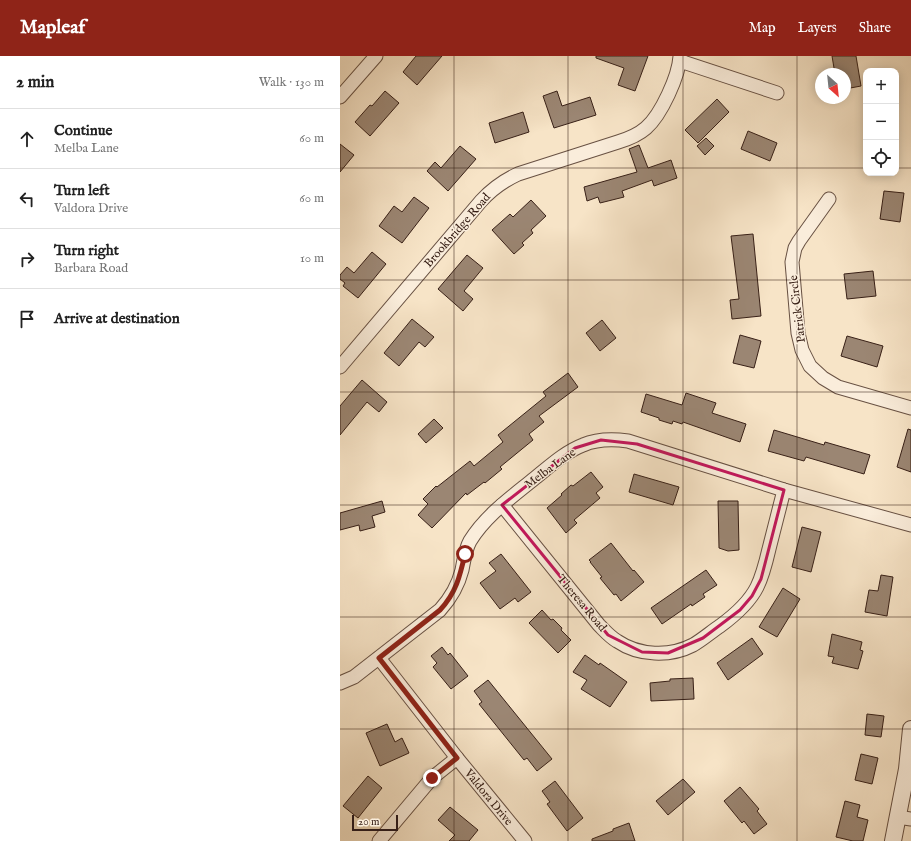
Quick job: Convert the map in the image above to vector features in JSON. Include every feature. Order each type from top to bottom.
[{"type":"street","points":[[340,97],[376,56]]},
{"type":"street","points":[[680,59],[777,93]]},
{"type":"street","name":"Brookbridge Road","points":[[340,367],[487,194],[518,174],[618,142],[638,133],[659,113],[668,95],[680,59]]},
{"type":"street","name":"Patrick Circle","points":[[829,199],[799,241],[795,248],[792,262],[798,333],[802,350],[808,362],[816,372],[830,383],[847,390],[911,408]]},
{"type":"street","name":"Melba Lane","points":[[340,683],[354,677],[440,610],[453,592],[459,579],[465,554],[470,542],[484,523],[502,505],[568,453],[592,442],[610,440],[628,441],[784,490],[911,525]]},
{"type":"street","name":"Theresa Road","points":[[502,505],[608,635],[630,648],[642,652],[668,653],[692,645],[703,638],[740,610],[752,596],[761,579],[784,490]]},
{"type":"street","name":"Valdora Drive","points":[[379,658],[457,758],[525,841]]},
{"type":"street","points":[[893,841],[905,818],[907,769],[911,729]]},
{"type":"street","points":[[379,841],[432,778],[457,758]]},
{"type":"highlighted area","points":[[601,440],[637,444],[784,490],[761,579],[752,596],[740,610],[703,638],[668,653],[642,652],[608,635],[502,505],[575,448]]},
{"type":"building","points":[[416,56],[442,56],[417,85],[403,72]]},
{"type":"building","points":[[596,56],[648,56],[635,91],[618,85],[624,68],[596,58]]},
{"type":"building","points":[[832,56],[856,56],[861,86],[851,88],[851,68],[834,68]]},
{"type":"building","points":[[385,91],[399,103],[370,136],[355,122]]},
{"type":"building","points":[[557,91],[562,106],[590,97],[596,115],[554,128],[543,96]]},
{"type":"building","points":[[717,99],[729,112],[698,143],[685,130]]},
{"type":"building","points":[[523,112],[529,132],[495,143],[489,123]]},
{"type":"building","points":[[748,131],[777,143],[770,161],[741,149]]},
{"type":"building","points":[[706,138],[714,146],[705,155],[697,146]]},
{"type":"building","points":[[340,144],[354,155],[340,172]]},
{"type":"building","points":[[639,145],[648,168],[671,160],[677,178],[654,186],[652,180],[622,191],[624,197],[600,203],[598,197],[587,201],[584,187],[637,172],[629,149]]},
{"type":"building","points":[[460,146],[476,159],[448,191],[427,171],[435,162],[441,168]]},
{"type":"building","points":[[884,191],[904,193],[900,222],[880,219]]},
{"type":"building","points":[[414,197],[429,208],[402,243],[379,226],[394,206],[402,212]]},
{"type":"building","points":[[531,200],[546,216],[531,230],[533,233],[522,243],[524,245],[514,254],[492,230],[510,214],[513,217]]},
{"type":"building","points":[[753,234],[761,316],[732,319],[730,300],[739,299],[731,236]]},
{"type":"building","points":[[372,252],[386,264],[358,298],[343,286],[345,283],[340,279],[340,275],[347,267],[354,273]]},
{"type":"building","points":[[467,255],[483,268],[464,291],[473,299],[463,311],[438,289]]},
{"type":"building","points":[[873,271],[876,296],[847,299],[844,274]]},
{"type":"building","points":[[412,319],[434,337],[425,347],[419,342],[399,366],[384,353]]},
{"type":"building","points":[[602,320],[616,338],[600,351],[586,333]]},
{"type":"building","points":[[740,335],[761,341],[754,368],[733,363]]},
{"type":"building","points":[[847,336],[883,346],[877,367],[841,356]]},
{"type":"building","points":[[568,373],[578,387],[539,416],[544,422],[529,434],[533,440],[500,467],[502,469],[485,483],[484,482],[467,495],[466,493],[432,528],[418,515],[428,504],[423,499],[436,486],[437,487],[470,461],[474,466],[503,442],[498,435],[546,396],[543,392]]},
{"type":"building","points":[[362,380],[387,402],[379,412],[367,402],[340,435],[340,406]]},
{"type":"building","points":[[686,393],[716,403],[712,413],[746,424],[740,442],[683,422],[682,424],[673,421],[672,424],[641,412],[646,394],[682,405]]},
{"type":"building","points":[[434,419],[443,428],[426,443],[418,434]]},
{"type":"building","points":[[908,429],[911,430],[911,472],[897,467]]},
{"type":"building","points":[[774,430],[824,445],[825,442],[870,455],[864,474],[806,457],[804,461],[768,451]]},
{"type":"building","points":[[591,472],[603,487],[596,493],[600,498],[574,520],[577,523],[566,533],[547,508],[571,485],[573,486]]},
{"type":"building","points":[[634,474],[679,487],[673,505],[629,492]]},
{"type":"building","points":[[382,501],[385,512],[372,516],[375,527],[360,531],[359,525],[340,530],[340,513]]},
{"type":"building","points":[[718,501],[738,501],[739,550],[728,551],[719,548]]},
{"type":"building","points":[[802,527],[821,532],[811,572],[792,567]]},
{"type":"building","points":[[611,543],[633,571],[634,570],[644,582],[621,601],[600,578],[602,577],[589,560]]},
{"type":"building","points":[[501,554],[531,592],[518,602],[515,598],[500,609],[480,583],[496,571],[489,563]]},
{"type":"building","points":[[706,570],[717,585],[703,594],[705,597],[692,606],[691,604],[662,624],[651,608]]},
{"type":"building","points":[[881,575],[893,577],[887,616],[865,612],[869,590],[878,591]]},
{"type":"building","points":[[783,588],[800,599],[777,637],[759,627]]},
{"type":"building","points":[[542,610],[551,620],[553,619],[562,628],[561,630],[571,640],[558,653],[529,623]]},
{"type":"building","points":[[832,634],[862,642],[860,650],[863,651],[858,669],[832,663],[834,657],[828,656]]},
{"type":"building","points":[[752,638],[763,654],[728,680],[717,663]]},
{"type":"building","points":[[442,647],[448,655],[450,653],[468,676],[451,689],[433,667],[437,663],[431,656]]},
{"type":"building","points":[[585,655],[599,665],[600,663],[627,682],[610,707],[581,689],[587,680],[573,672]]},
{"type":"building","points":[[693,678],[694,699],[651,701],[650,683],[670,681],[670,679]]},
{"type":"building","points":[[488,680],[552,759],[537,771],[527,758],[524,760],[479,704],[482,702],[474,691]]},
{"type":"building","points":[[867,714],[884,716],[881,737],[865,735]]},
{"type":"building","points":[[387,724],[395,742],[402,738],[409,753],[380,766],[366,733]]},
{"type":"building","points":[[861,754],[878,758],[872,784],[855,780]]},
{"type":"building","points":[[368,776],[382,788],[358,818],[343,806]]},
{"type":"building","points":[[683,779],[695,792],[668,815],[656,801]]},
{"type":"building","points":[[555,781],[583,818],[567,831],[547,804],[550,802],[542,791]]},
{"type":"building","points":[[740,787],[759,809],[757,811],[767,824],[754,834],[744,821],[742,823],[724,801]]},
{"type":"building","points":[[845,801],[860,805],[857,817],[868,820],[863,841],[853,841],[836,837]]},
{"type":"building","points":[[450,807],[478,830],[469,841],[449,841],[455,835],[438,820]]},
{"type":"building","points":[[629,823],[635,841],[592,841],[592,839]]},
{"type":"route","points":[[432,778],[457,758],[379,658],[440,610],[445,604],[459,579],[465,554]]}]
